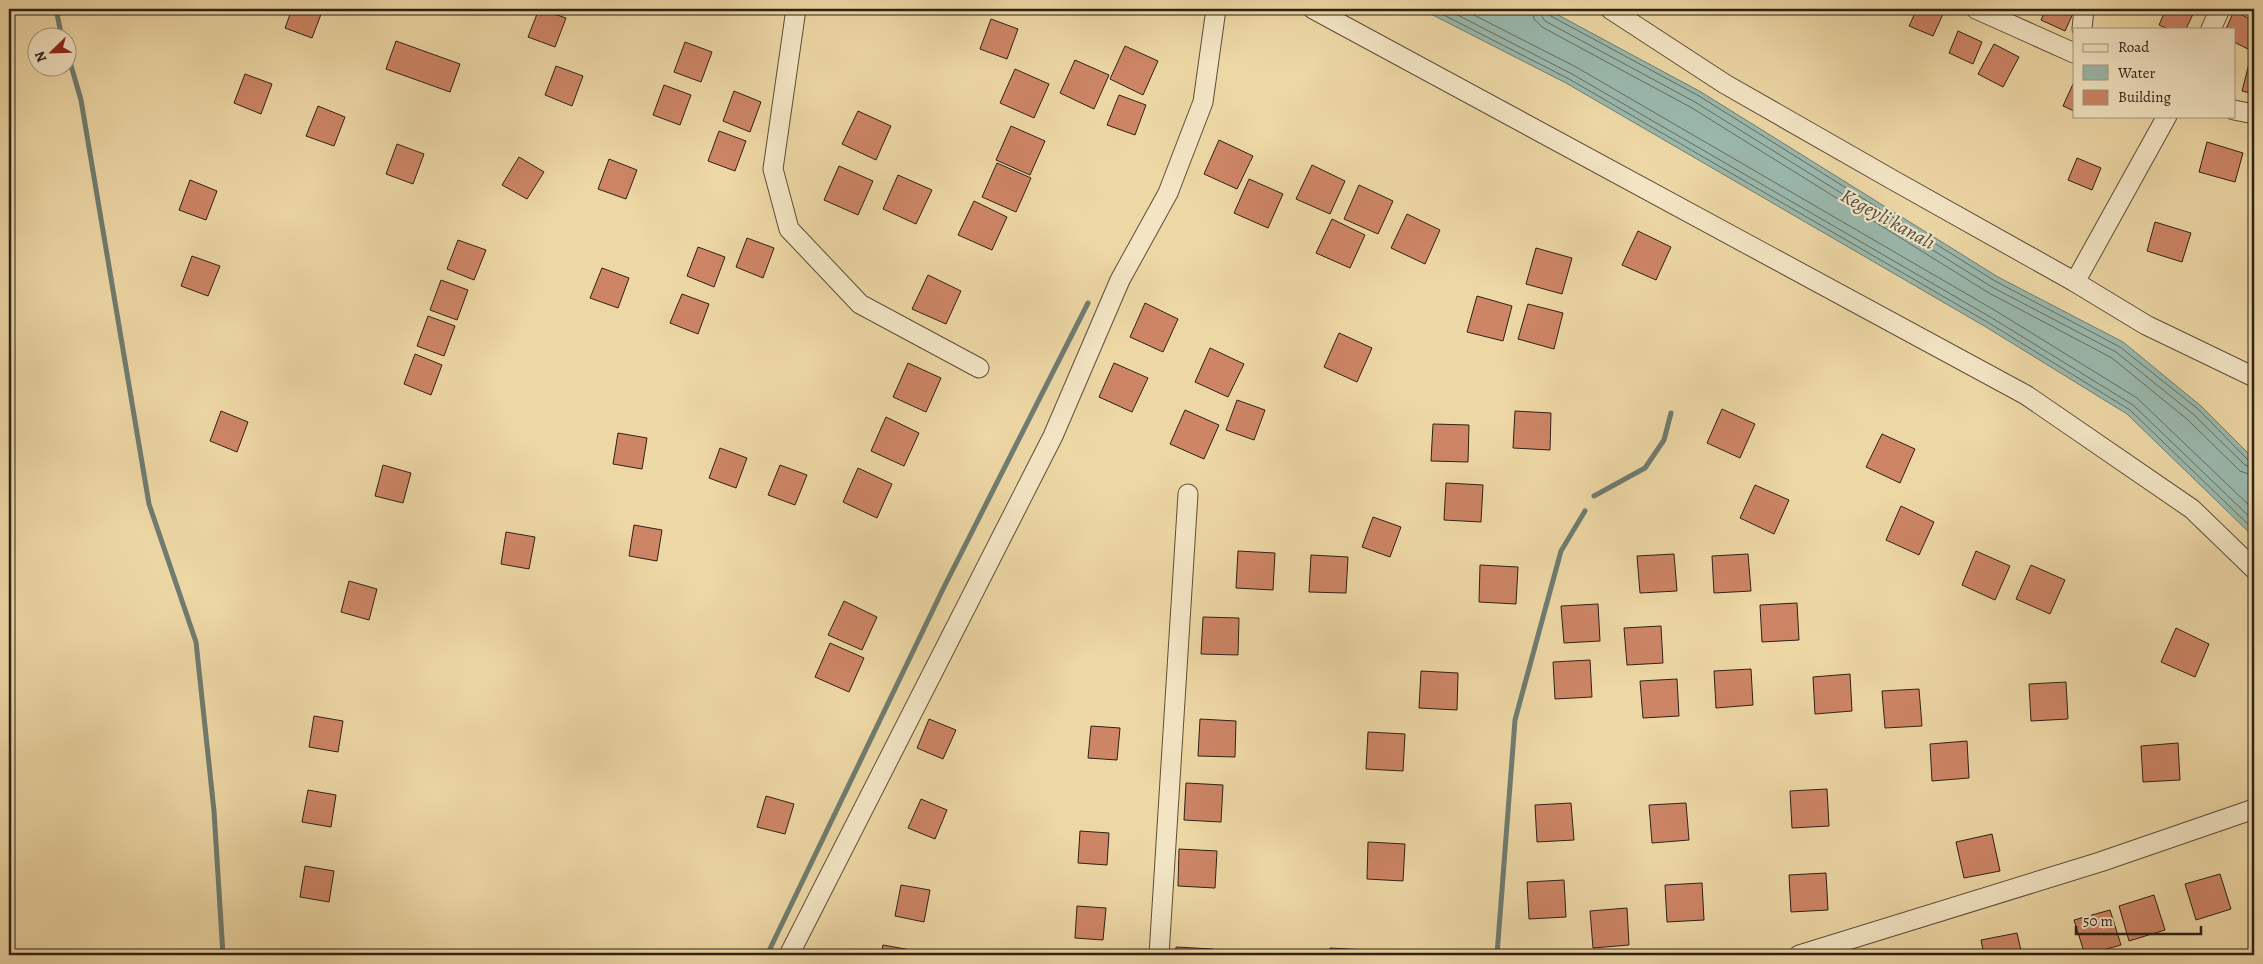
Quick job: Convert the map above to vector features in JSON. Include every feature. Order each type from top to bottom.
[{"type":"street","points":[[796,9],[773,169],[788,229],[860,304],[979,368]]},
{"type":"street","points":[[789,955],[1053,436],[1120,280],[1168,193],[1203,102],[1216,9]]},
{"type":"street","points":[[1313,9],[2026,396],[2192,509],[2254,568]]},
{"type":"street","points":[[1610,9],[1725,84],[2075,282],[2146,325],[2254,377]]},
{"type":"street","points":[[1976,9],[2073,53]]},
{"type":"street","points":[[2082,28],[2084,9]]},
{"type":"street","points":[[2210,28],[2220,9]]},
{"type":"street","points":[[2236,110],[2254,114]]},
{"type":"street","points":[[2075,282],[2166,118]]},
{"type":"street","points":[[1159,955],[1188,494]]},
{"type":"street","points":[[1799,955],[2081,868],[2254,809]]},
{"type":"water","name":"Kegeyli kanalı","points":[[1421,9],[1547,9],[1701,92],[1998,277],[2123,342],[2201,406],[2254,459],[2254,537],[2127,414],[1986,327],[1566,83]]},
{"type":"building","points":[[292,9],[323,9],[312,38],[285,28]]},
{"type":"building","points":[[539,9],[566,18],[555,47],[528,37]]},
{"type":"building","points":[[1917,9],[1930,9],[1943,14],[1933,36],[1909,26]]},
{"type":"building","points":[[2046,9],[2075,9],[2065,31],[2041,20]]},
{"type":"building","points":[[2166,9],[2182,9],[2193,14],[2186,28],[2166,28],[2159,25]]},
{"type":"building","points":[[2234,11],[2254,21],[2252,51],[2236,43],[2236,28],[2226,28]]},
{"type":"building","points":[[991,19],[1018,29],[1007,59],[980,49]]},
{"type":"building","points":[[1958,31],[1982,42],[1973,64],[1949,53]]},
{"type":"building","points":[[396,41],[460,64],[450,92],[386,69]]},
{"type":"building","points":[[685,42],[712,52],[701,82],[674,72]]},
{"type":"building","points":[[1994,44],[2019,57],[2003,87],[1978,74]]},
{"type":"building","points":[[1125,46],[1158,61],[1143,95],[1110,79]]},
{"type":"building","points":[[1075,60],[1109,75],[1094,109],[1060,93]]},
{"type":"building","points":[[2249,64],[2254,65],[2254,94],[2242,91]]},
{"type":"building","points":[[556,66],[583,76],[572,106],[545,95]]},
{"type":"building","points":[[1015,69],[1049,84],[1034,118],[1000,103]]},
{"type":"building","points":[[245,74],[272,84],[261,114],[234,103]]},
{"type":"building","points":[[2073,84],[2073,111],[2063,106]]},
{"type":"building","points":[[664,85],[691,95],[680,125],[653,115]]},
{"type":"building","points":[[734,91],[761,102],[750,132],[723,121]]},
{"type":"building","points":[[1119,95],[1146,105],[1135,135],[1107,125]]},
{"type":"building","points":[[318,106],[345,117],[334,146],[306,136]]},
{"type":"building","points":[[858,111],[891,126],[876,160],[842,144]]},
{"type":"building","points":[[1011,126],[1045,141],[1030,175],[996,160]]},
{"type":"building","points":[[719,131],[746,141],[735,171],[708,161]]},
{"type":"building","points":[[1219,140],[1253,156],[1237,189],[1204,174]]},
{"type":"building","points":[[2207,142],[2243,153],[2235,182],[2199,172]]},
{"type":"building","points":[[397,144],[424,154],[413,184],[386,174]]},
{"type":"building","points":[[519,157],[544,172],[527,199],[502,185]]},
{"type":"building","points":[[2077,158],[2101,168],[2092,190],[2068,180]]},
{"type":"building","points":[[609,159],[637,170],[626,199],[598,189]]},
{"type":"building","points":[[997,163],[1031,178],[1016,212],[982,197]]},
{"type":"building","points":[[1312,165],[1345,181],[1330,214],[1296,199]]},
{"type":"building","points":[[839,166],[873,181],[858,215],[824,200]]},
{"type":"building","points":[[898,175],[932,190],[916,224],[883,209]]},
{"type":"building","points":[[1249,179],[1283,194],[1268,228],[1234,213]]},
{"type":"building","points":[[190,180],[217,191],[206,220],[179,210]]},
{"type":"building","points":[[1359,185],[1393,201],[1378,234],[1344,219]]},
{"type":"building","points":[[974,201],[1007,217],[992,250],[958,235]]},
{"type":"building","points":[[1407,214],[1440,230],[1425,264],[1391,248]]},
{"type":"building","points":[[1332,219],[1365,235],[1350,268],[1316,253]]},
{"type":"building","points":[[2155,222],[2191,233],[2182,262],[2147,251]]},
{"type":"building","points":[[1638,231],[1671,247],[1656,280],[1622,265]]},
{"type":"building","points":[[747,238],[774,248],[763,278],[736,267]]},
{"type":"building","points":[[458,240],[486,250],[474,280],[447,269]]},
{"type":"building","points":[[698,247],[725,257],[714,287],[687,276]]},
{"type":"building","points":[[1536,248],[1572,258],[1562,294],[1526,284]]},
{"type":"building","points":[[192,256],[220,266],[208,296],[181,286]]},
{"type":"building","points":[[602,268],[629,278],[618,308],[590,298]]},
{"type":"building","points":[[928,275],[961,291],[946,324],[912,309]]},
{"type":"building","points":[[441,280],[468,290],[457,320],[430,310]]},
{"type":"building","points":[[682,294],[709,304],[698,334],[670,323]]},
{"type":"building","points":[[1477,296],[1512,306],[1503,341],[1467,332]]},
{"type":"building","points":[[1145,303],[1178,319],[1163,352],[1130,337]]},
{"type":"building","points":[[1528,304],[1563,313],[1554,349],[1518,339]]},
{"type":"building","points":[[428,316],[455,326],[444,356],[417,346]]},
{"type":"building","points":[[1339,333],[1372,348],[1357,382],[1324,367]]},
{"type":"building","points":[[1210,348],[1244,364],[1228,397],[1195,382]]},
{"type":"building","points":[[415,354],[442,365],[431,395],[404,384]]},
{"type":"building","points":[[908,363],[941,378],[926,412],[893,397]]},
{"type":"building","points":[[1114,363],[1148,378],[1132,412],[1099,397]]},
{"type":"building","points":[[1237,400],[1265,410],[1254,440],[1226,430]]},
{"type":"building","points":[[1722,409],[1755,424],[1740,458],[1707,443]]},
{"type":"building","points":[[1185,410],[1219,425],[1204,459],[1170,444]]},
{"type":"building","points":[[221,411],[248,422],[237,452],[210,441]]},
{"type":"building","points":[[1515,411],[1551,413],[1550,450],[1513,448]]},
{"type":"building","points":[[886,417],[919,433],[904,466],[871,451]]},
{"type":"building","points":[[1433,424],[1469,425],[1468,462],[1431,461]]},
{"type":"building","points":[[618,433],[647,438],[642,469],[613,464]]},
{"type":"building","points":[[1882,434],[1915,449],[1900,483],[1866,467]]},
{"type":"building","points":[[720,448],[747,458],[736,488],[709,478]]},
{"type":"building","points":[[383,465],[411,473],[403,503],[375,496]]},
{"type":"building","points":[[780,465],[807,475],[795,505],[768,495]]},
{"type":"building","points":[[858,468],[892,484],[877,518],[843,502]]},
{"type":"building","points":[[1446,483],[1483,485],[1481,522],[1444,520]]},
{"type":"building","points":[[1755,485],[1789,500],[1774,534],[1740,518]]},
{"type":"building","points":[[1901,506],[1934,522],[1919,555],[1886,540]]},
{"type":"building","points":[[1373,517],[1401,527],[1390,557],[1362,547]]},
{"type":"building","points":[[634,525],[662,530],[657,561],[629,556]]},
{"type":"building","points":[[506,532],[535,537],[529,569],[501,564]]},
{"type":"building","points":[[1238,551],[1275,553],[1273,590],[1236,588]]},
{"type":"building","points":[[1976,551],[2010,566],[1995,600],[1962,585]]},
{"type":"building","points":[[1674,554],[1677,591],[1640,593],[1637,556]]},
{"type":"building","points":[[1748,554],[1751,591],[1714,593],[1712,556]]},
{"type":"building","points":[[1311,555],[1348,557],[1346,593],[1309,592]]},
{"type":"building","points":[[1480,565],[1518,567],[1516,604],[1479,602]]},
{"type":"building","points":[[2031,565],[2065,580],[2050,614],[2016,599]]},
{"type":"building","points":[[349,581],[377,589],[369,620],[341,612]]},
{"type":"building","points":[[844,601],[877,617],[862,650],[828,635]]},
{"type":"building","points":[[1797,603],[1799,640],[1762,642],[1760,605]]},
{"type":"building","points":[[1598,604],[1600,641],[1564,643],[1561,606]]},
{"type":"building","points":[[1203,617],[1239,618],[1238,655],[1201,654]]},
{"type":"building","points":[[1661,626],[1663,663],[1627,665],[1624,628]]},
{"type":"building","points":[[2176,628],[2209,644],[2195,677],[2161,662]]},
{"type":"building","points":[[830,643],[864,658],[849,692],[815,677]]},
{"type":"building","points":[[1590,660],[1592,697],[1555,699],[1553,662]]},
{"type":"building","points":[[1751,669],[1753,705],[1716,708],[1714,671]]},
{"type":"building","points":[[1421,671],[1458,673],[1457,710],[1419,708]]},
{"type":"building","points":[[1850,674],[1852,711],[1815,714],[1813,677]]},
{"type":"building","points":[[1677,679],[1679,716],[1643,718],[1640,681]]},
{"type":"building","points":[[2066,682],[2068,719],[2031,721],[2029,684]]},
{"type":"building","points":[[1919,689],[1922,726],[1885,728],[1882,691]]},
{"type":"building","points":[[314,716],[343,721],[338,752],[309,747]]},
{"type":"building","points":[[929,719],[956,730],[943,759],[917,748]]},
{"type":"building","points":[[1200,719],[1236,721],[1235,757],[1198,756]]},
{"type":"building","points":[[1091,726],[1120,728],[1117,760],[1088,758]]},
{"type":"building","points":[[1368,732],[1405,734],[1403,771],[1366,769]]},
{"type":"building","points":[[1967,741],[1969,778],[1932,781],[1930,744]]},
{"type":"building","points":[[2178,743],[2180,780],[2143,782],[2141,746]]},
{"type":"building","points":[[1186,783],[1223,785],[1221,822],[1184,820]]},
{"type":"building","points":[[1827,789],[1829,826],[1792,828],[1790,791]]},
{"type":"building","points":[[308,790],[336,795],[331,827],[302,822]]},
{"type":"building","points":[[766,796],[794,804],[785,834],[757,827]]},
{"type":"building","points":[[921,799],[947,810],[935,839],[908,828]]},
{"type":"building","points":[[1571,803],[1574,840],[1537,842],[1535,805]]},
{"type":"building","points":[[1686,803],[1689,840],[1652,843],[1649,805]]},
{"type":"building","points":[[1080,831],[1109,833],[1107,865],[1078,863]]},
{"type":"building","points":[[1992,834],[2000,871],[1964,878],[1956,842]]},
{"type":"building","points":[[1368,842],[1405,844],[1403,881],[1367,879]]},
{"type":"building","points":[[1179,849],[1217,851],[1215,888],[1178,886]]},
{"type":"building","points":[[305,866],[334,871],[329,902],[300,897]]},
{"type":"building","points":[[1826,873],[1828,910],[1791,912],[1789,875]]},
{"type":"building","points":[[2220,874],[2231,909],[2196,920],[2185,884]]},
{"type":"building","points":[[1564,880],[1566,917],[1529,919],[1527,882]]},
{"type":"building","points":[[1702,883],[1704,920],[1667,922],[1665,885]]},
{"type":"building","points":[[901,885],[930,890],[924,922],[895,916]]},
{"type":"building","points":[[2154,895],[2165,930],[2129,941],[2119,906]]},
{"type":"building","points":[[1077,906],[1106,908],[1103,940],[1075,938]]},
{"type":"building","points":[[1627,908],[1629,945],[1593,948],[1590,911]]},
{"type":"building","points":[[2110,910],[2121,945],[2085,955],[2074,920]]},
{"type":"building","points":[[2017,933],[2022,955],[1984,955],[1981,940]]},
{"type":"building","points":[[883,945],[911,950],[910,955],[881,955]]},
{"type":"building","points":[[1176,947],[1213,949],[1213,955],[1176,955]]},
{"type":"building","points":[[1330,948],[1367,950],[1367,955],[1330,955]]},
{"type":"waterway","points":[[56,9],[60,28]]},
{"type":"waterway","points":[[75,78],[81,100],[149,504],[196,642],[214,811],[223,955]]},
{"type":"waterway","points":[[767,955],[943,589],[1088,303]]},
{"type":"waterway","points":[[1594,496],[1645,468],[1664,440],[1671,413]]},
{"type":"waterway","points":[[1497,955],[1515,720],[1561,551],[1585,511]]}]
